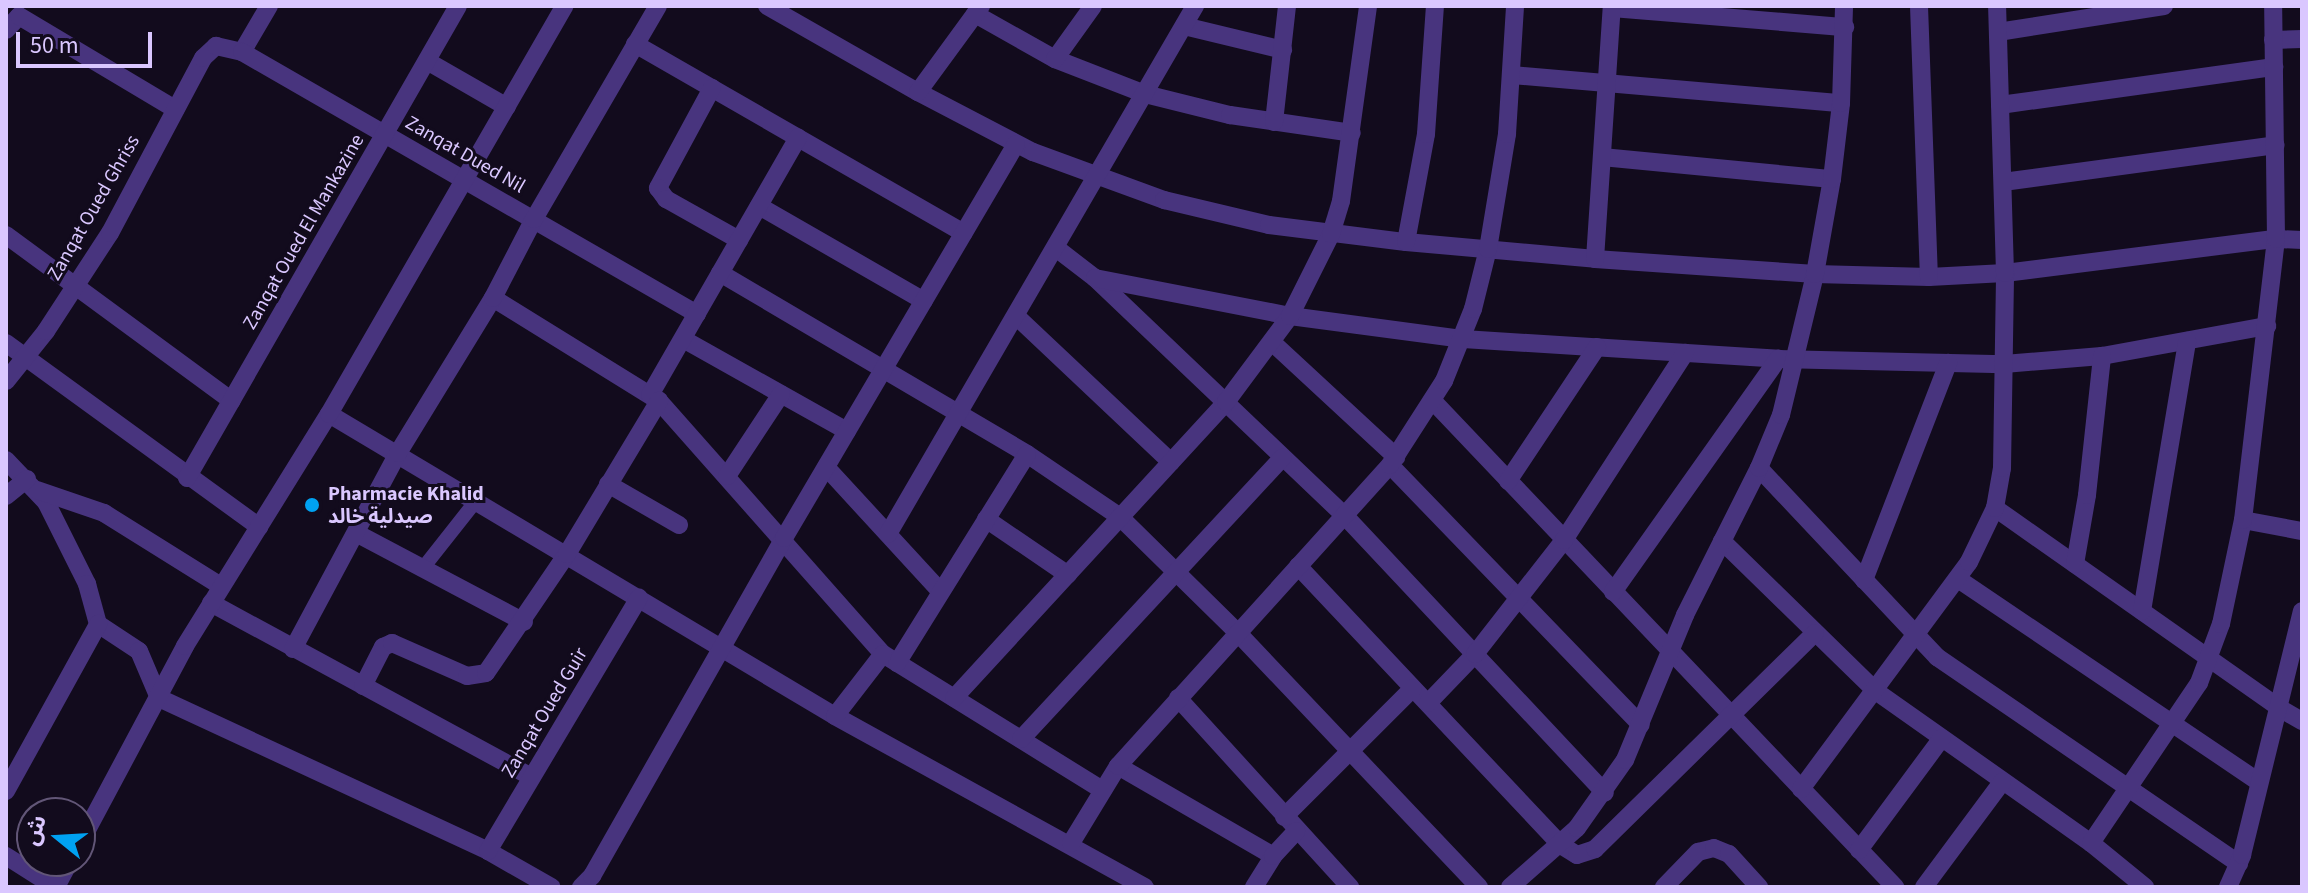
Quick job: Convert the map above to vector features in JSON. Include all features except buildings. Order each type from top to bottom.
[{"type":"street","points":[[242,52],[269,6]]},
{"type":"street","name":"Zanqat Oued El Mankazine","points":[[187,478],[458,6]]},
{"type":"street","points":[[96,814],[211,603],[329,414],[565,6]]},
{"type":"street","points":[[293,649],[398,453],[493,298],[534,219],[658,6]]},
{"type":"street","points":[[767,6],[1016,144],[1097,177],[1211,212],[1331,234],[1595,259],[1815,274],[1929,277],[2005,273],[2276,239],[2302,240]]},
{"type":"street","points":[[1055,59],[1093,6]]},
{"type":"street","points":[[888,534],[1195,6]]},
{"type":"street","points":[[1274,122],[1287,6]]},
{"type":"street","points":[[954,698],[1226,402],[1273,343],[1290,316],[1331,234],[1341,201],[1368,6]]},
{"type":"street","points":[[1406,242],[1426,134],[1435,6]]},
{"type":"street","points":[[1071,843],[1101,789],[1118,766],[1393,461],[1433,401],[1463,339],[1488,249],[1512,75],[1515,6]]},
{"type":"street","points":[[1510,887],[1561,845],[1605,793],[1641,725],[1670,652],[1759,468],[1781,415],[1787,359],[1815,274],[1832,179],[1841,103],[1844,6]]},
{"type":"street","points":[[1919,6],[1929,277]]},
{"type":"street","points":[[1801,789],[1877,692],[1958,579],[1980,545],[1995,508],[2002,468],[2005,273],[1997,6]]},
{"type":"street","points":[[1998,32],[2096,11],[2164,6]]},
{"type":"street","points":[[2091,843],[2172,725],[2210,659],[2221,624],[2243,520],[2276,239],[2273,6]]},
{"type":"street","points":[[1595,259],[1612,7],[1845,27]]},
{"type":"street","points":[[918,92],[978,10],[1055,59],[1145,94],[1201,109],[1352,133]]},
{"type":"street","points":[[17,17],[175,109]]},
{"type":"street","points":[[1184,26],[1283,50]]},
{"type":"street","points":[[2273,40],[2302,39]]},
{"type":"street","points":[[635,44],[964,233]]},
{"type":"street","name":"Zanqat Dued Nil","points":[[210,50],[224,46],[242,52],[697,314]]},
{"type":"street","name":"Zanqat Oued Ghriss","points":[[6,381],[110,233],[175,109],[210,50]]},
{"type":"street","points":[[427,61],[507,107]]},
{"type":"street","points":[[2000,105],[2274,67]]},
{"type":"street","points":[[1512,75],[1841,103]]},
{"type":"street","points":[[712,88],[658,188],[666,199],[739,240]]},
{"type":"street","points":[[363,686],[383,647],[392,643],[476,677],[494,665],[567,554],[608,484],[683,339],[798,138]]},
{"type":"street","points":[[581,887],[592,876],[784,538],[1016,144]]},
{"type":"street","points":[[2003,182],[2275,145]]},
{"type":"street","points":[[1602,157],[1832,179]]},
{"type":"street","points":[[759,206],[924,301]]},
{"type":"street","points":[[6,235],[77,284],[232,401]]},
{"type":"street","points":[[1056,248],[1095,278],[1344,515],[1605,793]]},
{"type":"street","points":[[720,273],[959,412],[1120,517],[1238,633],[1479,887]]},
{"type":"street","points":[[1095,278],[1290,316],[1463,339],[1787,359],[2004,364],[2102,356],[2267,326]]},
{"type":"street","points":[[493,298],[655,398],[890,658],[1101,789]]},
{"type":"street","points":[[1016,316],[1171,462]]},
{"type":"street","points":[[683,339],[847,431]]},
{"type":"street","points":[[2142,611],[2187,341]]},
{"type":"street","points":[[6,343],[187,478],[259,527]]},
{"type":"street","points":[[1273,343],[1393,461],[1518,598],[1641,725]]},
{"type":"street","points":[[1508,481],[1597,347]]},
{"type":"street","points":[[1428,703],[1475,654],[1564,540],[1685,353]]},
{"type":"street","points":[[2075,564],[2089,481],[2102,356]]},
{"type":"street","points":[[1613,592],[1787,359]]},
{"type":"street","points":[[1864,580],[1948,363]]},
{"type":"street","points":[[727,476],[781,394]]},
{"type":"street","points":[[1433,401],[1895,887]]},
{"type":"street","points":[[329,414],[835,716],[1071,843],[1145,887]]},
{"type":"street","points":[[835,716],[890,658],[940,591],[1027,454]]},
{"type":"street","points":[[1021,739],[1282,458]]},
{"type":"street","points":[[6,460],[32,485],[75,558],[98,624],[139,651],[159,698],[488,851],[551,887]]},
{"type":"street","points":[[826,467],[940,591]]},
{"type":"street","points":[[1759,468],[1916,637],[1945,663],[2239,864]]},
{"type":"street","points":[[608,484],[679,525]]},
{"type":"street","points":[[6,496],[32,485],[104,513],[221,586]]},
{"type":"street","points":[[423,568],[476,501]]},
{"type":"street","points":[[1995,508],[2302,721]]},
{"type":"street","points":[[986,519],[1068,575]]},
{"type":"street","points":[[2243,520],[2302,531]]},
{"type":"street","points":[[356,533],[524,622]]},
{"type":"street","points":[[1722,541],[1877,692],[2091,843],[2145,887]]},
{"type":"street","points":[[1298,566],[1561,845],[1577,855],[1595,849],[1815,633]]},
{"type":"street","points":[[1958,579],[2258,781]]},
{"type":"street","name":"Zanqat Oued Guir","points":[[488,851],[639,598]]},
{"type":"street","points":[[211,603],[531,777]]},
{"type":"street","points":[[2228,887],[2239,864],[2258,781],[2281,709],[2302,611]]},
{"type":"street","points":[[6,791],[98,624]]},
{"type":"street","points":[[1254,887],[1290,824],[1350,751],[1413,688]]},
{"type":"street","points":[[1178,698],[1350,887]]},
{"type":"street","points":[[1859,850],[1942,738]]},
{"type":"street","points":[[1118,766],[1273,856]]},
{"type":"street","points":[[1924,887],[2002,782]]},
{"type":"street","points":[[1664,887],[1698,852],[1714,848],[1729,854],[1759,887]]},
{"type":"street","points":[[6,856],[56,887]]},
{"type":"place","name":"Pharmacie Khalid صيدلية خالد","points":[[312,505]]}]
